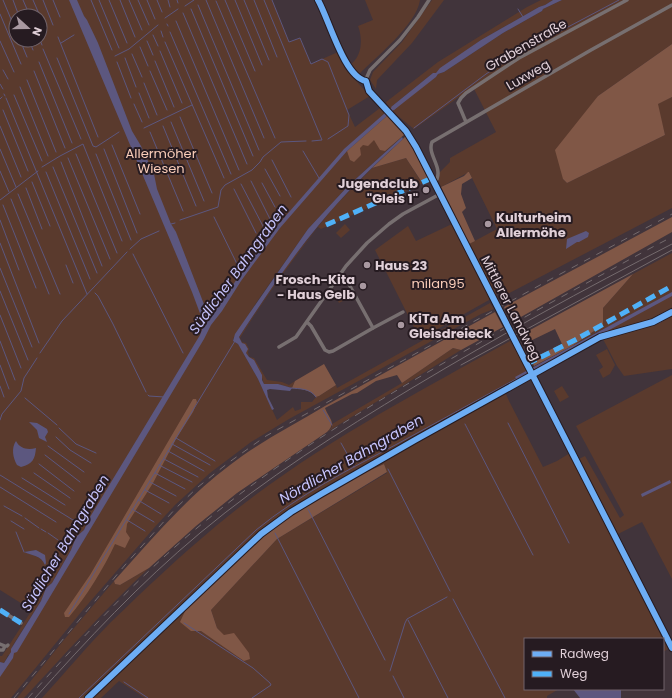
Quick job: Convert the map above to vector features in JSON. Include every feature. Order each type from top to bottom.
[{"type":"street","points":[[318,0],[349,67],[357,78],[366,81],[367,75],[371,68],[400,40],[429,0]]},
{"type":"street","name":"Grabenstraße","points":[[466,122],[458,103],[466,93],[519,58],[627,0]]},
{"type":"street","name":"Luxweg","points":[[434,181],[437,179],[438,172],[431,144],[466,122],[672,5]]},
{"type":"street","name":"Mittlerer Landweg","points":[[366,81],[367,88],[372,95],[410,135],[672,648]]},
{"type":"street","points":[[278,347],[296,337],[341,273],[367,243],[384,228],[408,211],[440,194]]},
{"type":"street","points":[[341,273],[345,277],[373,328]]},
{"type":"street","points":[[307,322],[311,326],[325,350],[329,352],[403,312]]},
{"type":"street","points":[[0,610],[21,623]]},
{"type":"street","points":[[0,650],[4,650],[4,644]]},
{"type":"green space","name":"Allermöher Wiesen","points":[[0,0],[272,0],[289,42],[300,38],[311,64],[338,52],[345,69],[370,96],[347,110],[355,127],[380,108],[405,134],[348,186],[308,229],[258,300],[233,339],[233,341],[238,344],[258,379],[277,420],[293,407],[295,411],[301,409],[301,402],[312,402],[316,397],[336,385],[337,388],[490,303],[494,309],[481,314],[289,419],[251,442],[210,473],[175,505],[154,528],[82,611],[11,698],[0,698],[0,674],[91,528],[87,525],[77,537],[52,583],[46,588],[41,601],[13,645],[10,655],[8,655],[4,663],[0,662],[0,656],[2,656],[32,610],[0,590]],"holes":[[[36,550],[46,563],[45,564],[39,557],[24,552]]]},
{"type":"green space","points":[[365,0],[420,0],[412,19],[395,40],[359,74],[351,64],[357,57],[361,42],[358,26],[373,20]]},
{"type":"green space","points":[[432,0],[444,0],[412,43],[377,80],[376,89],[370,80],[373,72],[402,42]]},
{"type":"green space","points":[[541,0],[553,0],[481,40],[436,73],[433,73],[391,107],[436,77],[438,74],[444,72],[503,33],[542,11],[543,9],[562,0],[672,0],[672,44],[598,96],[563,179],[567,183],[665,135],[657,104],[672,97],[672,208],[502,297],[500,293],[495,295],[469,244],[497,229],[469,172],[441,187],[436,176],[450,162],[450,158],[496,132],[473,87],[414,129],[394,112],[386,102],[438,62],[527,7]]},
{"type":"green space","points":[[406,158],[420,180],[428,177],[430,180],[321,229],[318,227],[278,281],[240,338],[242,342],[246,343],[249,349],[249,357],[254,358],[267,380],[282,382],[289,385],[295,381],[292,388],[278,384],[264,384],[262,378],[246,353],[239,337],[288,264],[333,208],[372,168]]},
{"type":"green space","points":[[345,224],[350,230],[341,238],[336,233]]},
{"type":"green space","name":"milan95","points":[[452,224],[490,296],[489,300],[425,336],[418,335],[375,250],[408,226],[416,241]]},
{"type":"green space","points":[[672,253],[672,369],[624,376],[603,339],[603,329],[572,346],[603,325],[603,308],[633,274]]},
{"type":"green space","points":[[339,290],[345,300],[339,303],[334,293]]},
{"type":"green space","points":[[510,341],[515,349],[517,349],[532,378],[505,392],[509,401],[543,467],[570,453],[662,638],[524,638],[524,690],[557,690],[547,696],[547,698],[145,698],[119,681],[101,698],[42,698],[102,631],[176,561],[216,526],[286,473],[322,449],[396,404]],"holes":[[[384,464],[387,473],[277,539],[211,610],[217,628],[244,660],[201,631],[186,609],[262,536],[321,496],[353,478]]]},
{"type":"green space","points":[[453,348],[461,350],[327,432],[332,427],[332,424],[402,383]]},
{"type":"green space","points":[[607,349],[615,365],[610,374],[603,378],[599,370],[603,367],[596,355]]},
{"type":"green space","points":[[672,375],[672,579],[642,522],[616,535],[577,460],[585,456],[620,518],[624,515],[576,426]]},
{"type":"green space","points":[[562,386],[569,397],[560,402],[554,391]]},
{"type":"green space","points":[[149,568],[101,616],[24,698],[17,698],[114,581],[115,584],[120,585]]},
{"type":"green space","points":[[664,641],[668,649],[664,651]]},
{"type":"shaded area","points":[[69,0],[77,0],[98,43],[132,131],[154,174],[157,189],[171,224],[176,232],[207,312],[211,316],[276,227],[344,149],[385,113],[388,115],[347,151],[280,228],[241,281],[222,311],[211,325],[17,652],[14,653],[13,658],[0,677],[0,662],[4,663],[11,652],[11,649],[41,601],[46,588],[52,583],[71,550],[76,537],[84,530],[90,517],[200,335],[204,324],[192,292]]},
{"type":"shaded area","points":[[553,0],[562,0],[543,9],[542,11],[503,33],[444,72],[438,74],[394,110],[391,107],[433,73],[436,73],[440,68],[481,40]]},
{"type":"shaded area","points":[[672,44],[672,97],[658,104],[665,135],[567,183],[563,179],[555,150],[598,96]]},
{"type":"shaded area","points":[[388,115],[405,134],[385,151],[380,150],[374,140],[368,146],[363,145],[360,148],[361,155],[354,162],[350,160],[347,151]]},
{"type":"shaded area","points":[[406,136],[428,177],[421,181],[406,158],[372,168]]},
{"type":"shaded area","points":[[402,137],[403,139],[359,181],[307,239],[267,294],[239,337],[248,349],[246,353],[254,360],[262,375],[264,384],[278,384],[292,388],[290,391],[267,390],[268,397],[274,409],[272,410],[258,379],[238,344],[233,341],[235,334],[308,229],[348,186]]},
{"type":"shaded area","points":[[468,172],[472,178],[462,184],[461,194],[466,208],[462,212],[475,241],[469,244],[441,187],[464,176]]},
{"type":"shaded area","points":[[672,217],[672,232],[512,322],[511,319],[513,318],[511,314],[508,316],[504,307]]},
{"type":"shaded area","points":[[586,231],[589,233],[588,237],[566,249],[567,239]]},
{"type":"shaded area","points":[[633,274],[603,308],[603,325],[572,346],[534,366],[531,359],[562,344],[555,329],[524,344],[519,336]]},
{"type":"shaded area","points":[[672,292],[672,296],[517,380],[515,377]]},
{"type":"shaded area","points":[[495,312],[503,327],[461,350],[453,348],[402,383],[397,375],[376,381],[357,393],[352,394],[325,408],[332,423],[327,432],[237,493],[196,526],[149,568],[120,585],[115,584],[114,581],[184,505],[214,478],[241,457],[325,406]]},
{"type":"shaded area","points":[[324,364],[336,385],[316,397],[308,391],[292,388],[295,381]]},
{"type":"shaded area","points":[[193,399],[196,399],[197,402],[193,412],[176,439],[153,483],[127,524],[126,532],[130,538],[125,548],[115,544],[106,563],[88,591],[69,617],[65,617],[64,613],[90,575]]},
{"type":"shaded area","points":[[29,422],[37,423],[47,429],[48,432],[45,437],[47,442],[39,438],[37,430]]},
{"type":"shaded area","points":[[16,441],[24,448],[36,448],[35,455],[31,463],[21,467],[17,465],[14,459],[13,450]]},
{"type":"shaded area","points":[[384,464],[387,472],[277,539],[211,610],[217,628],[224,635],[234,633],[249,653],[250,659],[244,661],[201,631],[191,631],[180,622],[186,609],[262,536],[321,496],[353,478]]},
{"type":"shaded area","points":[[670,480],[671,483],[642,497],[641,494]]},
{"type":"shaded area","points":[[36,550],[45,555],[45,565],[41,559],[24,552]]},
{"type":"shaded area","points":[[574,690],[621,690],[621,698],[580,698]]},
{"type":"waterway","points":[[3,0],[8,12]]},
{"type":"waterway","points":[[13,0],[16,8]]},
{"type":"waterway","points":[[23,0],[26,8]]},
{"type":"waterway","points":[[33,0],[36,8]]},
{"type":"waterway","points":[[43,0],[53,25]]},
{"type":"waterway","points":[[53,0],[60,17]]},
{"type":"waterway","points":[[91,0],[112,50]]},
{"type":"waterway","points":[[99,0],[119,48]]},
{"type":"waterway","points":[[109,0],[127,43]]},
{"type":"waterway","points":[[120,0],[135,37]]},
{"type":"waterway","points":[[129,0],[142,30]]},
{"type":"waterway","points":[[138,0],[149,25]]},
{"type":"waterway","points":[[147,0],[155,19]]},
{"type":"waterway","points":[[157,0],[162,12]]},
{"type":"waterway","points":[[168,0],[170,7]]},
{"type":"waterway","points":[[185,6],[194,0]]},
{"type":"waterway","points":[[206,0],[264,138]]},
{"type":"waterway","points":[[225,0],[255,71]]},
{"type":"waterway","points":[[235,0],[262,65]]},
{"type":"waterway","points":[[244,0],[269,60]]},
{"type":"waterway","points":[[254,0],[277,57]]},
{"type":"waterway","points":[[264,0],[322,140],[312,141]]},
{"type":"waterway","points":[[272,0],[289,42],[300,38],[311,64],[322,59],[328,62],[349,115],[348,126],[328,139]]},
{"type":"waterway","points":[[414,128],[486,74],[515,55],[619,0]]},
{"type":"waterway","points":[[216,1],[275,138]]},
{"type":"waterway","points":[[198,5],[259,150]]},
{"type":"waterway","points":[[165,18],[178,9]]},
{"type":"waterway","points":[[191,9],[253,156]]},
{"type":"waterway","points":[[518,9],[523,17]]},
{"type":"waterway","points":[[183,13],[247,164]]},
{"type":"waterway","points":[[0,14],[21,64]]},
{"type":"waterway","points":[[176,21],[239,170]]},
{"type":"waterway","points":[[115,56],[129,49],[158,25]]},
{"type":"waterway","points":[[161,31],[163,37]]},
{"type":"waterway","points":[[170,32],[231,174]]},
{"type":"waterway","points":[[61,43],[74,35]]},
{"type":"waterway","points":[[153,35],[158,46]]},
{"type":"waterway","points":[[58,37],[98,137]]},
{"type":"waterway","points":[[0,41],[14,72]]},
{"type":"waterway","points":[[147,41],[153,55]]},
{"type":"waterway","points":[[165,42],[224,178]]},
{"type":"waterway","points":[[140,47],[148,66]]},
{"type":"waterway","points":[[23,48],[27,57]]},
{"type":"waterway","points":[[43,49],[81,139]]},
{"type":"waterway","points":[[160,51],[182,103]]},
{"type":"waterway","points":[[132,54],[142,77]]},
{"type":"waterway","points":[[57,58],[93,146],[96,147],[119,132]]},
{"type":"waterway","points":[[125,58],[136,87]]},
{"type":"waterway","points":[[155,61],[174,107]]},
{"type":"waterway","points":[[39,62],[72,143]]},
{"type":"waterway","points":[[117,62],[131,98]]},
{"type":"waterway","points":[[3,70],[8,79]]},
{"type":"waterway","points":[[34,71],[65,148]]},
{"type":"waterway","points":[[150,71],[167,110]]},
{"type":"waterway","points":[[27,80],[56,152]]},
{"type":"waterway","points":[[144,83],[157,115]]},
{"type":"waterway","points":[[0,84],[3,89]]},
{"type":"waterway","points":[[20,87],[48,156]]},
{"type":"waterway","points":[[139,93],[149,118]]},
{"type":"waterway","points":[[14,95],[42,161]]},
{"type":"waterway","points":[[6,98],[87,294]]},
{"type":"waterway","points":[[134,104],[142,122]]},
{"type":"waterway","points":[[144,128],[192,105]]},
{"type":"waterway","name":"Südlicher Bahngraben","points":[[386,114],[396,106]]},
{"type":"waterway","points":[[3,110],[28,171]]},
{"type":"waterway","points":[[180,117],[212,193]]},
{"type":"waterway","points":[[171,122],[204,201]]},
{"type":"waterway","points":[[0,126],[21,177]]},
{"type":"waterway","points":[[163,126],[196,206]]},
{"type":"waterway","points":[[150,132],[183,211]]},
{"type":"waterway","points":[[180,220],[218,207],[221,190],[225,185],[252,170],[263,157],[281,142],[306,141]]},
{"type":"waterway","points":[[42,167],[83,144],[122,241]]},
{"type":"waterway","points":[[112,145],[140,214]]},
{"type":"waterway","points":[[0,149],[16,187]]},
{"type":"waterway","points":[[104,149],[137,233]]},
{"type":"waterway","points":[[303,151],[319,178]]},
{"type":"waterway","points":[[76,154],[117,253]]},
{"type":"waterway","points":[[96,154],[131,240]]},
{"type":"waterway","points":[[68,158],[110,259]]},
{"type":"waterway","points":[[272,160],[291,197]]},
{"type":"waterway","points":[[61,162],[102,266]]},
{"type":"waterway","points":[[53,167],[97,273]]},
{"type":"waterway","points":[[265,169],[280,196]]},
{"type":"waterway","points":[[0,171],[9,192]]},
{"type":"waterway","points":[[0,200],[38,171]]},
{"type":"waterway","points":[[46,172],[90,279]]},
{"type":"waterway","points":[[251,181],[270,219]]},
{"type":"waterway","points":[[32,182],[50,226]]},
{"type":"waterway","points":[[262,183],[275,207]]},
{"type":"waterway","points":[[241,184],[264,228]]},
{"type":"waterway","points":[[26,188],[42,229]]},
{"type":"waterway","points":[[234,189],[256,233]]},
{"type":"waterway","points":[[18,194],[60,294]]},
{"type":"waterway","points":[[11,199],[49,294]]},
{"type":"waterway","points":[[3,205],[36,288]]},
{"type":"waterway","points":[[214,217],[237,264]]},
{"type":"waterway","points":[[0,220],[19,270]]},
{"type":"waterway","points":[[171,224],[175,223]]},
{"type":"waterway","points":[[130,249],[141,239],[159,231]]},
{"type":"waterway","points":[[0,243],[39,343]]},
{"type":"waterway","points":[[40,353],[62,321],[127,252]]},
{"type":"waterway","points":[[133,254],[183,353]]},
{"type":"waterway","points":[[66,265],[73,283]]},
{"type":"waterway","points":[[0,268],[32,347]]},
{"type":"waterway","points":[[0,291],[28,360]]},
{"type":"waterway","points":[[95,293],[113,324],[146,392]]},
{"type":"waterway","points":[[0,315],[21,368]]},
{"type":"waterway","points":[[659,323],[672,315]]},
{"type":"waterway","points":[[0,341],[15,380]]},
{"type":"waterway","points":[[69,614],[235,341]]},
{"type":"waterway","points":[[0,420],[2,414],[21,391],[24,378],[37,358]]},
{"type":"waterway","points":[[0,365],[9,389]]},
{"type":"waterway","name":"Nördlicher Bahngraben","points":[[79,698],[256,530],[273,517],[344,472],[516,379]]},
{"type":"waterway","points":[[0,386],[4,397]]},
{"type":"waterway","points":[[291,388],[308,390],[316,397]]},
{"type":"waterway","points":[[148,395],[164,397]]},
{"type":"waterway","points":[[25,398],[57,425]]},
{"type":"waterway","points":[[323,410],[332,425]]},
{"type":"waterway","points":[[508,423],[569,543]]},
{"type":"waterway","points":[[465,424],[533,555]]},
{"type":"waterway","points":[[59,428],[76,444],[96,453]]},
{"type":"waterway","points":[[56,437],[70,450],[91,463]]},
{"type":"waterway","points":[[176,438],[215,461]]},
{"type":"waterway","points":[[341,443],[350,459]]},
{"type":"waterway","points":[[172,444],[210,465]]},
{"type":"waterway","points":[[48,446],[84,472]]},
{"type":"waterway","points":[[168,451],[204,471]]},
{"type":"waterway","points":[[45,455],[80,482]]},
{"type":"waterway","points":[[164,459],[198,477]]},
{"type":"waterway","name":"Nördlicher Bahngraben","points":[[352,463],[354,467]]},
{"type":"waterway","points":[[39,464],[74,491]]},
{"type":"waterway","points":[[159,465],[192,482]]},
{"type":"waterway","points":[[388,469],[450,591]]},
{"type":"waterway","points":[[34,473],[70,498]]},
{"type":"waterway","points":[[155,473],[185,489]]},
{"type":"waterway","points":[[0,475],[73,520],[77,519],[82,521]]},
{"type":"waterway","points":[[22,478],[65,505]]},
{"type":"waterway","points":[[150,482],[176,496]]},
{"type":"waterway","points":[[0,487],[56,522]]},
{"type":"waterway","points":[[145,490],[169,503]]},
{"type":"waterway","points":[[138,500],[161,514]]},
{"type":"waterway","points":[[4,506],[22,516]]},
{"type":"waterway","points":[[132,509],[154,522]]},
{"type":"waterway","points":[[308,509],[385,660]]},
{"type":"waterway","points":[[25,518],[39,528]]},
{"type":"waterway","points":[[127,520],[145,531]]},
{"type":"waterway","points":[[11,521],[24,529]]},
{"type":"waterway","points":[[41,529],[46,532]]},
{"type":"waterway","points":[[16,532],[24,552]]},
{"type":"waterway","points":[[48,533],[58,540]]},
{"type":"waterway","points":[[275,533],[359,698]]},
{"type":"waterway","points":[[390,671],[407,619],[447,597]]},
{"type":"waterway","points":[[453,599],[505,698]]},
{"type":"waterway","points":[[408,620],[448,698]]},
{"type":"waterway","points":[[184,623],[253,668],[270,683],[271,685],[252,698]]},
{"type":"waterway","points":[[393,676],[404,698]]},
{"type":"waterway","points":[[124,682],[148,698]]},
{"type":"tram line","points":[[35,698],[94,633],[156,572],[200,533],[251,493],[303,456],[357,421],[476,350],[606,278],[672,244]]},
{"type":"tram line","points":[[461,365],[672,250]]},
{"type":"railway","points":[[14,698],[125,565],[176,508],[198,487],[228,463],[266,436],[672,214]]},
{"type":"railway","points":[[28,698],[89,632],[152,568],[197,528],[264,476],[334,429],[406,385],[522,319],[672,237]]},
{"type":"marked path","points":[[326,225],[432,178]]},
{"type":"marked path","points":[[528,365],[672,286]]},
{"type":"marked path","points":[[0,610],[21,623]]},
{"type":"cycle path","points":[[318,0],[344,59],[358,77],[366,81],[369,91],[406,131],[416,147],[672,648]]},
{"type":"cycle path","points":[[88,698],[261,534],[291,512],[415,440],[600,337],[653,322],[672,312]]},
{"type":"place","name":"Jugendclub \"Gleis 1\"","points":[[426,190]]},
{"type":"place","name":"Kulturheim Allermöhe","points":[[488,224]]},
{"type":"place","name":"Haus 23","points":[[367,265]]},
{"type":"place","name":"Frosch-Kita - Haus Gelb","points":[[363,286]]},
{"type":"place","name":"KiTa Am Gleisdreieck","points":[[401,325]]}]
